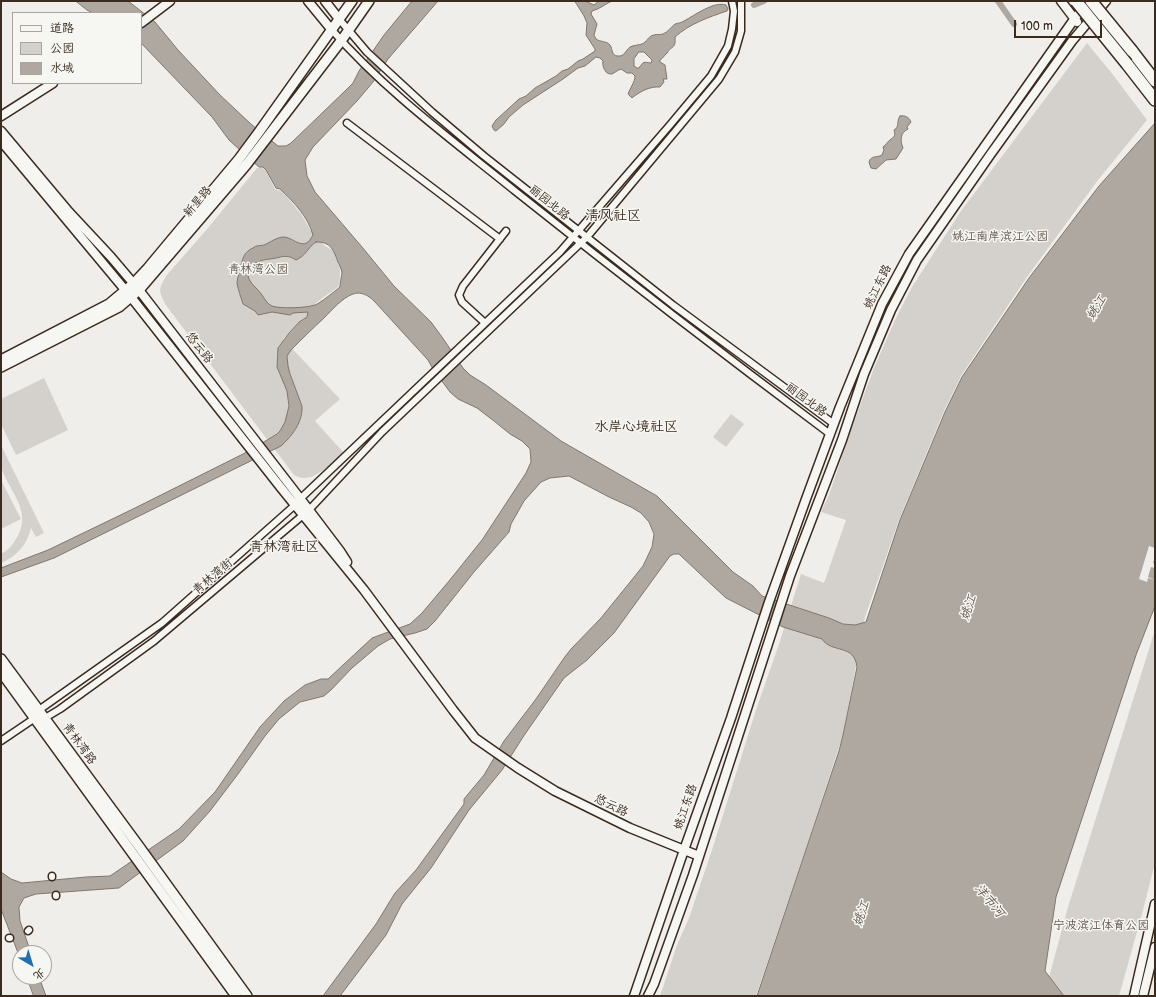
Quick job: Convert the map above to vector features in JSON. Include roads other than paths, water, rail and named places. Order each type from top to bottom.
[{"type":"highway","points":[[1076,1],[1155,100]]},
{"type":"highway","points":[[1090,1],[1155,81]]},
{"type":"main road","points":[[142,22],[170,1]]},
{"type":"main road","name":"丽园北路","points":[[308,1],[331,29]]},
{"type":"main road","name":"丽园北路","points":[[325,1],[338,19]]},
{"type":"main road","name":"新星路","points":[[1,360],[128,294],[136,287],[148,268],[242,162],[262,135],[331,29],[352,1]]},
{"type":"main road","name":"新星路","points":[[262,135],[341,41],[369,1]]},
{"type":"main road","points":[[1061,1],[1082,29]]},
{"type":"main road","name":"姚江东路","points":[[634,996],[731,718],[761,627],[830,434],[882,304],[906,260],[1074,18],[1090,1]]},
{"type":"main road","name":"姚江东路","points":[[699,856],[790,576],[842,440],[864,374],[891,310],[917,260],[985,162],[1072,41],[1106,1]]},
{"type":"main road","points":[[1,116],[51,84]]},
{"type":"main road","name":"悠云路","points":[[1,131],[69,212],[111,257],[136,287],[270,460],[297,502]]},
{"type":"main road","name":"悠云路","points":[[1,141],[128,294],[262,464],[340,551],[364,590],[475,738],[518,768],[555,791],[623,825],[699,856]]},
{"type":"main road","name":"新星路","points":[[1,367],[107,314],[119,307],[128,294]]},
{"type":"main road","name":"青林湾路","points":[[1,659],[130,850],[236,996]]},
{"type":"main road","name":"青林湾路","points":[[1,672],[37,714],[45,718],[247,996]]},
{"type":"main road","points":[[648,996],[654,984],[699,856]]},
{"type":"main road","points":[[1155,904],[1134,995],[1144,996],[1155,948]]},
{"type":"street","name":"青林湾街","points":[[1,741],[162,623],[297,502],[560,252],[711,76],[728,46],[734,11],[732,1]]},
{"type":"street","name":"青林湾街","points":[[45,718],[154,641],[306,512],[382,432],[581,244],[719,79],[735,52],[741,32],[741,1]]},
{"type":"street","name":"丽园北路","points":[[338,19],[367,52],[432,112],[484,156],[673,305],[834,424]]},
{"type":"street","name":"丽园北路","points":[[331,29],[360,61],[419,114],[581,244],[830,434]]},
{"type":"street","points":[[347,123],[500,239]]},
{"type":"street","points":[[485,323],[462,302],[459,295],[463,286],[506,231]]},
{"type":"water","points":[[76,1],[128,1],[155,22],[178,50],[220,95],[252,125],[278,146],[286,146],[291,143],[353,83],[359,71],[384,35],[412,1],[438,1],[388,59],[373,82],[357,101],[313,147],[305,160],[307,176],[315,192],[394,286],[431,322],[463,368],[470,375],[486,385],[561,441],[657,496],[733,572],[753,586],[762,596],[843,624],[855,625],[866,622],[900,520],[945,412],[962,377],[1029,278],[1099,186],[1155,123],[1155,606],[1136,655],[1056,897],[1045,971],[1064,996],[757,996],[839,751],[857,667],[852,655],[847,652],[826,644],[822,639],[783,627],[726,598],[679,554],[674,554],[670,556],[614,633],[587,660],[564,678],[502,770],[469,810],[431,868],[402,904],[386,935],[340,996],[323,996],[376,924],[395,893],[416,870],[464,804],[464,799],[484,775],[504,741],[536,699],[564,658],[601,618],[643,566],[652,547],[654,534],[649,522],[641,513],[569,476],[550,478],[541,482],[524,501],[511,524],[509,532],[427,629],[390,639],[378,646],[352,668],[324,696],[300,702],[279,719],[210,811],[183,841],[119,888],[36,894],[24,898],[19,907],[20,921],[28,945],[15,945],[1,909],[1,872],[11,879],[22,883],[110,876],[179,829],[215,792],[260,727],[284,701],[305,685],[321,679],[328,679],[372,638],[410,624],[422,613],[482,540],[526,473],[531,462],[530,449],[522,441],[510,434],[477,408],[458,399],[450,392],[428,360],[375,302],[365,295],[356,293],[337,304],[291,350],[287,356],[290,374],[302,406],[302,412],[296,428],[281,446],[54,558],[1,577],[1,568],[48,550],[249,451],[280,431],[285,422],[289,406],[287,391],[277,367],[278,348],[299,322],[307,317],[308,312],[293,313],[290,315],[272,312],[258,315],[255,311],[243,304],[237,283],[243,258],[248,251],[254,247],[264,245],[281,237],[303,244],[306,243],[313,235],[311,228],[300,210],[280,189],[276,188],[266,170],[263,167],[259,167],[229,140],[212,117],[142,44],[142,12],[91,12]],"holes":[[[316,242],[321,242],[328,245],[335,254],[341,268],[342,272],[340,287],[315,305],[294,308],[272,306],[266,301],[250,281],[248,271],[257,262],[283,256],[296,260]]]},
{"type":"water","points":[[575,1],[585,1],[594,5],[599,1],[612,1],[592,11],[591,14],[597,24],[594,35],[599,41],[609,44],[614,55],[620,56],[630,47],[642,44],[652,36],[665,33],[675,24],[683,22],[710,7],[721,4],[726,5],[728,9],[727,11],[706,18],[675,37],[674,45],[660,60],[660,62],[665,65],[667,79],[663,79],[664,82],[660,87],[652,87],[632,98],[628,94],[635,76],[632,73],[627,73],[621,69],[610,74],[606,72],[603,61],[596,57],[585,66],[578,68],[523,105],[496,131],[494,130],[492,126],[496,120],[519,99],[526,96],[535,88],[595,51],[586,35],[587,23]],"holes":[[[639,52],[644,52],[652,60],[651,63],[644,62],[639,68],[637,68],[634,66],[634,59]]]},
{"type":"water","points":[[900,116],[907,117],[911,122],[907,127],[908,129],[901,137],[903,148],[896,159],[886,160],[876,169],[871,168],[869,162],[870,160],[882,155],[884,150],[883,147],[895,134],[894,130],[897,127]]},
{"type":"water","points":[[30,985],[42,985],[46,996],[34,996]]},
{"type":"waterway","points":[[754,5],[764,1]]},
{"type":"waterway","points":[[998,1],[1014,24]]},
{"type":"district","name":"清风社区","points":[[613,216]]},
{"type":"district","name":"水岸心境社区","points":[[636,427]]},
{"type":"district","name":"青林湾社区","points":[[284,547]]},
{"type":"park label","name":"姚江南岸滨江公园","points":[[1000,237]]},
{"type":"park label","name":"青林湾公园","points":[[258,270]]},
{"type":"park label","name":"宁波滨江体育公园","points":[[1101,926]]},
{"type":"water label","name":"姚江","points":[[1097,308]]},
{"type":"water label","name":"姚江","points":[[969,608]]},
{"type":"water label","name":"洋市河","points":[[989,901]]},
{"type":"water label","name":"姚江","points":[[862,914]]}]
